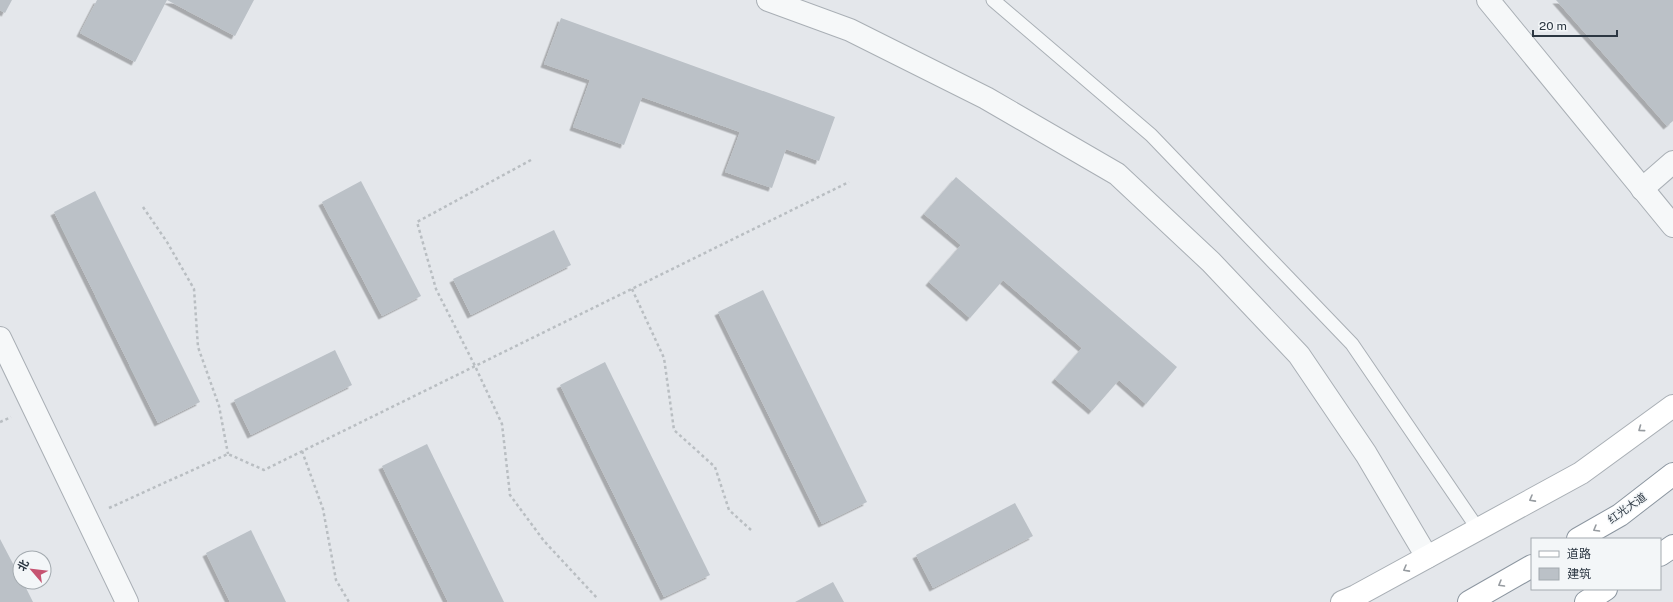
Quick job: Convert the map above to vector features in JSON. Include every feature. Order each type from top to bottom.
[{"type":"main road","points":[[1342,602],[1428,557],[1580,473],[1673,406]]},
{"type":"main road","name":"红光大道","points":[[1580,538],[1620,515],[1673,474]]},
{"type":"main road","points":[[1661,554],[1673,546]]},
{"type":"main road","points":[[1469,602],[1531,567]]},
{"type":"main road","points":[[1586,602],[1604,590]]},
{"type":"street","points":[[768,0],[850,30],[972,91],[1117,174],[1211,262],[1299,355],[1366,454],[1428,557]]},
{"type":"street","points":[[1488,0],[1673,226]]},
{"type":"street","points":[[1642,189],[1673,162]]},
{"type":"street","points":[[0,338],[127,602]]},
{"type":"lane","points":[[993,0],[1151,135],[1352,344],[1478,529]]},
{"type":"path","points":[[531,160],[417,222],[436,289],[475,366],[502,424],[510,495],[544,541],[597,598]]},
{"type":"path","points":[[87,518],[228,454],[264,470],[849,182]]},
{"type":"path","points":[[143,207],[167,242],[194,289],[198,347],[219,406],[228,454]]},
{"type":"path","points":[[632,289],[664,358],[674,430],[715,467],[729,510],[751,530]]},
{"type":"path","points":[[302,451],[323,510],[336,580],[349,602]]},
{"type":"building","points":[[0,0],[12,0],[5,13],[0,10]]},
{"type":"building","points":[[97,0],[167,0],[135,62],[80,33]]},
{"type":"building","points":[[167,0],[254,0],[235,36]]},
{"type":"building","points":[[1556,0],[1673,0],[1673,121],[1667,126]]},
{"type":"building","points":[[561,18],[835,117],[819,161],[786,149],[772,188],[725,172],[740,132],[642,97],[624,145],[573,127],[590,80],[544,64]]},
{"type":"building","points":[[956,177],[1177,367],[1146,404],[1119,380],[1092,411],[1055,379],[1082,348],[1003,280],[970,318],[929,282],[961,245],[924,214]]},
{"type":"building","points":[[361,181],[421,296],[382,316],[322,202]]},
{"type":"building","points":[[95,191],[200,402],[158,423],[54,212]]},
{"type":"building","points":[[554,230],[571,265],[471,315],[453,279]]},
{"type":"building","points":[[763,290],[867,502],[822,524],[718,312]]},
{"type":"building","points":[[335,350],[352,385],[251,435],[234,400]]},
{"type":"building","points":[[605,362],[710,575],[664,597],[560,385]]},
{"type":"building","points":[[427,444],[504,602],[448,602],[382,466]]},
{"type":"building","points":[[1015,503],[1033,536],[933,588],[916,555]]},
{"type":"building","points":[[251,530],[286,602],[230,602],[206,553]]},
{"type":"building","points":[[0,539],[12,562],[12,590],[27,590],[33,602],[0,602]]},
{"type":"building","points":[[833,582],[844,602],[795,602]]}]
